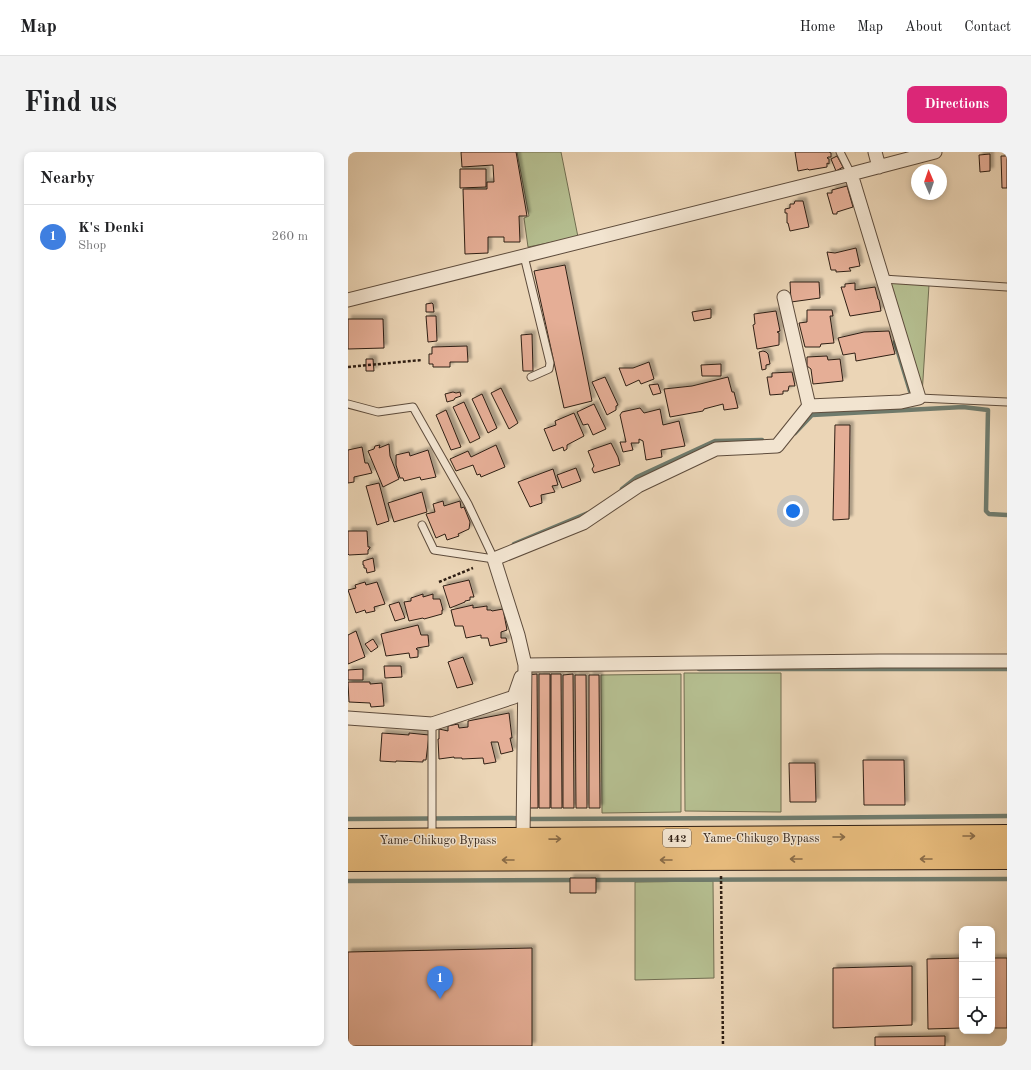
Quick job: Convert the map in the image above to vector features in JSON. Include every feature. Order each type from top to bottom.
[{"type":"highway","name":"Yame-Chikugo Bypass","points":[[348,860],[523,840],[1007,836]]},
{"type":"highway","name":"Yame-Chikugo Bypass","points":[[348,840],[432,850],[722,860],[1007,858]]},
{"type":"street","points":[[875,152],[880,167]]},
{"type":"street","points":[[348,300],[935,152]]},
{"type":"street","points":[[523,840],[525,665],[518,635],[494,559],[583,523],[638,486],[716,449],[777,446],[810,406],[901,402],[919,398],[851,174]]},
{"type":"street","points":[[784,297],[810,406]]},
{"type":"street","points":[[525,665],[1007,661]]},
{"type":"street","points":[[348,718],[432,724],[514,698],[525,665]]},
{"type":"lane","points":[[840,152],[851,174]]},
{"type":"lane","points":[[524,256],[550,363],[549,369],[531,377]]},
{"type":"lane","points":[[883,279],[1007,287]]},
{"type":"lane","points":[[919,398],[1007,402]]},
{"type":"lane","points":[[348,404],[378,412],[413,407],[468,504],[494,559]]},
{"type":"lane","points":[[422,525],[434,550],[494,559]]},
{"type":"lane","points":[[432,724],[432,850]]},
{"type":"path","points":[[348,367],[422,360]]},
{"type":"path","points":[[439,582],[494,559]]},
{"type":"path","points":[[722,860],[723,1046]]},
{"type":"green space","points":[[517,152],[561,152],[578,237],[528,247],[524,218],[529,216]]},
{"type":"green space","points":[[888,281],[929,285],[922,395]]},
{"type":"green space","points":[[684,673],[781,673],[781,812],[685,811]]},
{"type":"green space","points":[[681,674],[681,812],[602,813],[601,675]]},
{"type":"green space","points":[[713,881],[714,978],[635,980],[635,882]]},
{"type":"building","points":[[461,152],[516,152],[527,216],[519,216],[520,242],[504,242],[504,237],[488,237],[488,253],[465,254],[463,189],[487,189],[487,182],[494,182],[493,165],[462,167]]},
{"type":"building","points":[[795,152],[829,152],[831,153],[831,157],[827,158],[829,159],[829,164],[827,163],[827,167],[798,171]]},
{"type":"building","points":[[990,154],[990,171],[980,172],[979,155]]},
{"type":"building","points":[[837,156],[843,167],[836,171],[831,159]]},
{"type":"building","points":[[1001,156],[1007,156],[1007,188],[1002,188]]},
{"type":"building","points":[[460,169],[486,169],[486,187],[460,188]]},
{"type":"building","points":[[847,186],[853,207],[837,212],[837,214],[833,214],[827,193],[832,193],[832,190]]},
{"type":"building","points":[[795,201],[803,201],[809,227],[790,231],[785,209],[790,208],[790,204],[794,204]]},
{"type":"building","points":[[856,248],[860,266],[849,268],[851,271],[836,272],[836,270],[831,270],[827,252],[835,253]]},
{"type":"building","points":[[565,265],[592,401],[564,408],[534,271]]},
{"type":"building","points":[[790,282],[819,282],[820,298],[791,302]]},
{"type":"building","points":[[855,283],[855,290],[875,287],[881,311],[850,316],[841,287],[845,287],[845,284]]},
{"type":"building","points":[[432,303],[434,312],[426,312],[426,304]]},
{"type":"building","points":[[711,309],[711,318],[694,321],[692,312]]},
{"type":"building","points":[[807,310],[832,310],[833,316],[830,316],[834,343],[821,344],[820,347],[805,347],[799,323],[807,322]]},
{"type":"building","points":[[776,311],[780,331],[777,332],[779,333],[779,345],[757,349],[753,325],[755,324],[754,314]]},
{"type":"building","points":[[426,316],[436,316],[437,341],[428,342]]},
{"type":"building","points":[[348,319],[383,319],[384,348],[348,349]]},
{"type":"building","points":[[889,331],[895,354],[856,361],[855,353],[843,355],[838,338],[864,332]]},
{"type":"building","points":[[532,334],[533,371],[523,371],[521,335]]},
{"type":"building","points":[[467,346],[468,362],[450,362],[450,367],[433,367],[433,364],[429,364],[429,354],[432,354],[432,347]]},
{"type":"building","points":[[763,351],[768,354],[770,364],[766,365],[766,369],[762,370],[759,352]]},
{"type":"building","points":[[827,356],[828,360],[840,359],[843,381],[813,384],[811,369],[807,366],[807,357]]},
{"type":"building","points":[[366,359],[373,359],[374,371],[366,371]]},
{"type":"building","points":[[649,362],[654,379],[641,384],[639,380],[626,386],[619,368],[633,368]]},
{"type":"building","points":[[721,364],[721,376],[702,376],[701,365]]},
{"type":"building","points":[[792,372],[795,386],[789,386],[788,391],[783,391],[783,394],[770,395],[767,377],[772,377],[772,373]]},
{"type":"building","points":[[605,377],[618,405],[616,406],[616,410],[607,415],[592,382]]},
{"type":"building","points":[[728,377],[738,408],[724,410],[723,404],[704,409],[703,411],[670,417],[664,389],[692,386]]},
{"type":"building","points":[[658,384],[661,393],[653,395],[649,385]]},
{"type":"building","points":[[501,388],[518,423],[509,429],[491,393]]},
{"type":"building","points":[[460,392],[461,396],[447,402],[445,394]]},
{"type":"building","points":[[482,394],[497,428],[488,433],[472,399]]},
{"type":"building","points":[[464,402],[480,438],[470,443],[453,407]]},
{"type":"building","points":[[594,404],[606,429],[593,435],[588,424],[583,425],[577,412]]},
{"type":"building","points":[[640,408],[644,413],[660,409],[663,425],[679,421],[685,446],[661,450],[662,457],[646,460],[643,441],[639,439],[639,443],[631,443],[633,450],[623,452],[620,442],[626,442],[620,415],[622,412]]},
{"type":"building","points":[[446,410],[461,447],[451,450],[436,415]]},
{"type":"building","points":[[574,413],[584,436],[567,445],[567,449],[564,451],[563,447],[553,451],[544,429],[556,425],[555,421]]},
{"type":"building","points":[[835,425],[850,425],[849,519],[833,520]]},
{"type":"building","points":[[611,443],[620,465],[594,473],[592,469],[594,466],[588,451]]},
{"type":"building","points":[[389,444],[390,456],[399,479],[383,487],[368,451],[374,449],[375,446],[380,445],[379,448]]},
{"type":"building","points":[[496,445],[505,467],[481,477],[480,474],[477,475],[473,465],[456,471],[450,459],[468,451],[471,457]]},
{"type":"building","points":[[362,447],[365,463],[368,463],[372,473],[354,477],[354,482],[348,483],[348,450]]},
{"type":"building","points":[[428,450],[436,477],[421,480],[420,477],[404,481],[403,478],[400,478],[396,465],[396,455],[409,452],[410,456]]},
{"type":"building","points":[[576,468],[581,481],[562,488],[557,475]]},
{"type":"building","points":[[553,469],[558,485],[552,486],[555,492],[541,495],[542,503],[530,507],[518,482]]},
{"type":"building","points":[[379,483],[389,521],[377,525],[366,486]]},
{"type":"building","points":[[422,492],[427,512],[394,522],[388,503]]},
{"type":"building","points":[[443,501],[444,506],[460,501],[461,508],[464,507],[470,522],[469,529],[458,534],[459,536],[447,540],[445,534],[436,538],[426,514],[435,512],[433,504]]},
{"type":"building","points":[[348,531],[367,531],[368,547],[370,547],[368,554],[348,554]]},
{"type":"building","points":[[373,558],[375,571],[367,573],[366,568],[364,568],[363,565],[363,561]]},
{"type":"building","points":[[469,580],[474,597],[470,597],[470,600],[450,608],[443,586]]},
{"type":"building","points":[[365,582],[366,585],[377,582],[385,604],[374,607],[375,611],[366,613],[365,610],[356,613],[348,590],[356,588],[355,585]]},
{"type":"building","points":[[423,594],[423,597],[433,594],[433,599],[440,599],[443,610],[442,614],[409,621],[404,602],[411,601],[411,598]]},
{"type":"building","points":[[399,602],[405,618],[395,621],[389,605]]},
{"type":"building","points":[[473,605],[473,608],[487,606],[487,610],[492,611],[503,609],[507,630],[501,632],[501,638],[506,638],[507,642],[490,646],[488,638],[481,638],[481,635],[466,638],[463,626],[455,626],[451,610]]},
{"type":"building","points":[[418,625],[421,635],[428,635],[429,646],[416,649],[418,650],[418,657],[410,658],[409,653],[386,656],[381,634]]},
{"type":"building","points":[[356,631],[365,657],[348,664],[348,635]]},
{"type":"building","points":[[373,639],[378,647],[371,652],[365,644]]},
{"type":"building","points":[[463,657],[473,684],[457,688],[448,662]]},
{"type":"building","points":[[384,666],[401,666],[402,677],[385,678]]},
{"type":"building","points":[[363,669],[363,680],[348,680],[348,670]]},
{"type":"building","points":[[537,674],[538,808],[527,808],[526,675]]},
{"type":"building","points":[[539,674],[550,674],[550,808],[539,808]]},
{"type":"building","points":[[551,674],[561,674],[562,808],[551,808]]},
{"type":"building","points":[[573,674],[574,808],[563,808],[563,675]]},
{"type":"building","points":[[575,675],[586,675],[587,808],[576,808]]},
{"type":"building","points":[[589,675],[599,675],[600,808],[589,808]]},
{"type":"building","points":[[348,682],[370,682],[370,684],[382,683],[384,706],[371,707],[370,703],[349,702]]},
{"type":"building","points":[[509,713],[512,738],[510,738],[513,751],[501,754],[498,742],[491,742],[496,762],[484,764],[483,758],[462,759],[454,757],[439,759],[439,729],[448,731],[448,726],[458,724],[459,728],[468,727],[468,721]]},
{"type":"building","points":[[382,733],[429,735],[426,760],[423,760],[423,762],[380,761]]},
{"type":"building","points":[[863,760],[904,760],[905,805],[864,805]]},
{"type":"building","points":[[789,763],[815,763],[816,802],[790,802]]},
{"type":"building","points":[[570,878],[596,878],[596,893],[570,893]]},
{"type":"building","points":[[532,948],[532,1046],[348,1046],[348,952]]},
{"type":"building","points":[[959,958],[959,1028],[928,1029],[927,959]]},
{"type":"building","points":[[995,958],[1007,958],[1007,1028],[995,1028]]},
{"type":"building","points":[[912,966],[912,1025],[833,1028],[833,968]]},
{"type":"building","points":[[945,1036],[945,1046],[875,1046],[875,1037]]},
{"type":"waterway","points":[[895,342],[910,391]]},
{"type":"waterway","points":[[795,433],[812,415],[963,407],[988,410],[986,511],[989,514],[1007,515]]},
{"type":"waterway","points":[[622,489],[637,477],[715,441],[762,440]]},
{"type":"waterway","points":[[514,544],[588,513]]},
{"type":"waterway","points":[[699,669],[1007,669]]},
{"type":"waterway","points":[[348,819],[1007,816]]},
{"type":"waterway","points":[[591,880],[1007,879]]},
{"type":"waterway","points":[[348,881],[575,880]]},
{"type":"place","name":"K's Denki","points":[[440,999]]}]
